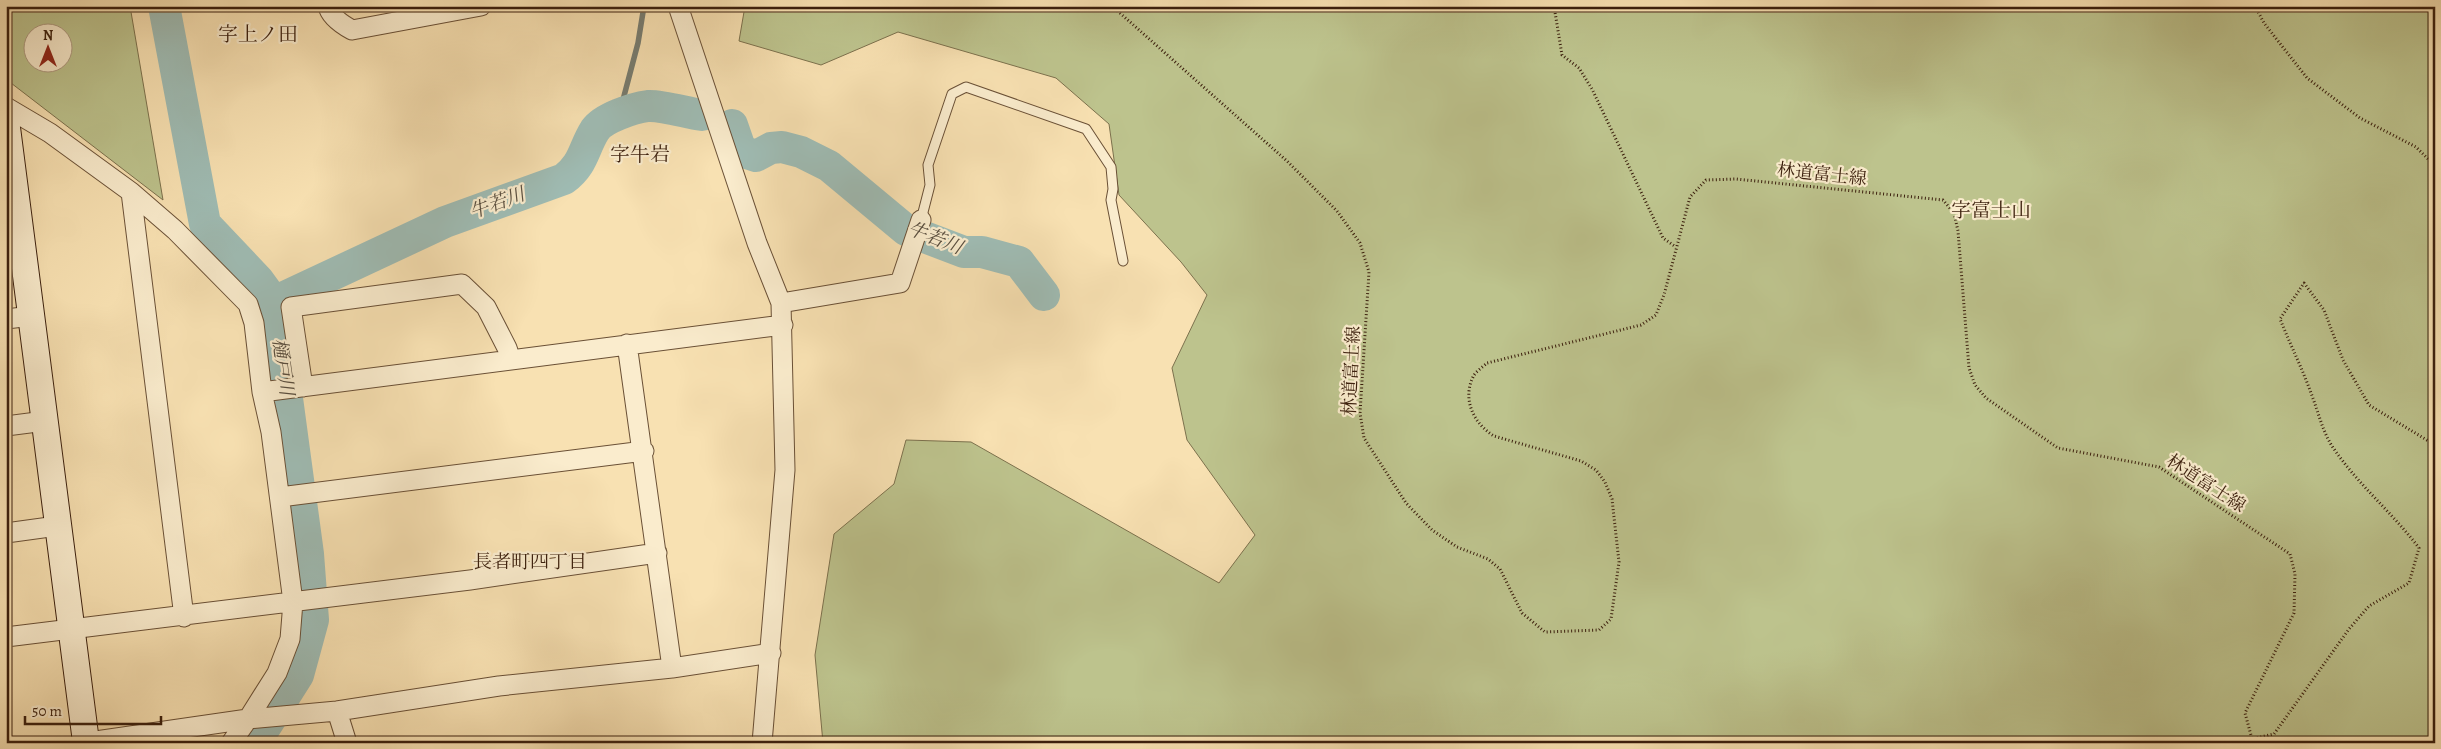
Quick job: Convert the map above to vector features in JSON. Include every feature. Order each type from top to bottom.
[{"type":"street","points":[[328,6],[328,11],[340,23],[352,30],[481,6]]},
{"type":"street","points":[[678,6],[757,243],[781,303],[785,470],[762,743]]},
{"type":"street","points":[[6,107],[50,133],[131,192],[175,230],[248,304],[254,323],[262,392],[271,432],[293,602],[290,639],[277,673],[231,743]]},
{"type":"street","points":[[6,120],[13,211],[32,316],[57,526],[86,742]]},
{"type":"street","points":[[131,192],[184,617]]},
{"type":"street","points":[[781,303],[900,283],[921,220]]},
{"type":"street","points":[[300,387],[291,307],[462,284],[486,307],[507,348],[511,360]]},
{"type":"street","points":[[6,319],[32,316]]},
{"type":"street","points":[[262,392],[783,324]]},
{"type":"street","points":[[628,344],[672,668]]},
{"type":"street","points":[[6,426],[44,421]]},
{"type":"street","points":[[280,497],[644,452]]},
{"type":"street","points":[[6,533],[57,526]]},
{"type":"street","points":[[6,637],[184,617],[470,580],[657,553]]},
{"type":"street","points":[[82,743],[248,719],[337,711],[500,686],[672,668],[770,653]]},
{"type":"street","points":[[337,711],[347,743]]},
{"type":"lane","points":[[921,220],[930,185],[928,165],[952,94],[966,87],[1086,129],[1111,166],[1113,188],[1111,200],[1123,261]]},
{"type":"path","name":"林道富士線","points":[[1112,6],[1287,161],[1337,211],[1360,242],[1369,272],[1360,414],[1364,438],[1406,503],[1432,530],[1457,547],[1488,559],[1500,569],[1522,613],[1545,632],[1599,630],[1611,618],[1619,562],[1612,500],[1605,482],[1596,470],[1581,461],[1494,436],[1482,429],[1468,399],[1473,376],[1487,363],[1640,324],[1656,315],[1664,295],[1690,197],[1706,180],[1736,179],[1943,200],[1954,213],[1958,231],[1969,368],[1975,386],[1986,398],[2058,448],[2159,467],[2290,554],[2295,574],[2294,613],[2245,713],[2252,739],[2274,734],[2349,629],[2369,606],[2409,583],[2419,548],[2399,522],[2368,493],[2332,446],[2322,427],[2311,393],[2280,319],[2304,283],[2324,310],[2343,360],[2369,405],[2435,445]]},
{"type":"path","points":[[1554,6],[1562,55],[1579,68],[1592,89],[1663,238],[1677,247]]},
{"type":"path","points":[[2255,6],[2264,23],[2307,78],[2360,118],[2416,147],[2435,166]]},
{"type":"green space","points":[[6,6],[130,6],[163,200],[11,83],[6,40]]},
{"type":"green space","points":[[745,6],[2435,6],[2435,743],[823,743],[815,655],[834,534],[894,484],[906,440],[971,442],[1219,583],[1255,535],[1187,440],[1172,368],[1207,295],[1181,262],[1119,195],[1109,124],[1056,78],[898,32],[821,65],[739,41]]},
{"type":"waterway","name":"樋戸川","points":[[164,6],[205,224],[258,280],[274,302],[308,554],[313,620],[298,675],[255,743]]},
{"type":"waterway","points":[[619,115],[638,43],[644,6]]},
{"type":"waterway","name":"牛若川","points":[[274,302],[445,222],[564,179],[576,168],[595,130],[605,121],[619,114],[642,107],[654,106],[702,115]]},
{"type":"waterway","name":"牛若川","points":[[732,125],[741,151],[756,156],[771,148],[782,147],[801,152],[829,166],[906,230],[964,252],[982,252],[1019,262],[1044,295]]},
{"type":"district","name":"字上ノ田","points":[[258,34]]},
{"type":"district","name":"字牛岩","points":[[640,154]]},
{"type":"district","name":"字富士山","points":[[1991,210]]},
{"type":"district","name":"長者町四丁目","points":[[530,562]]}]
